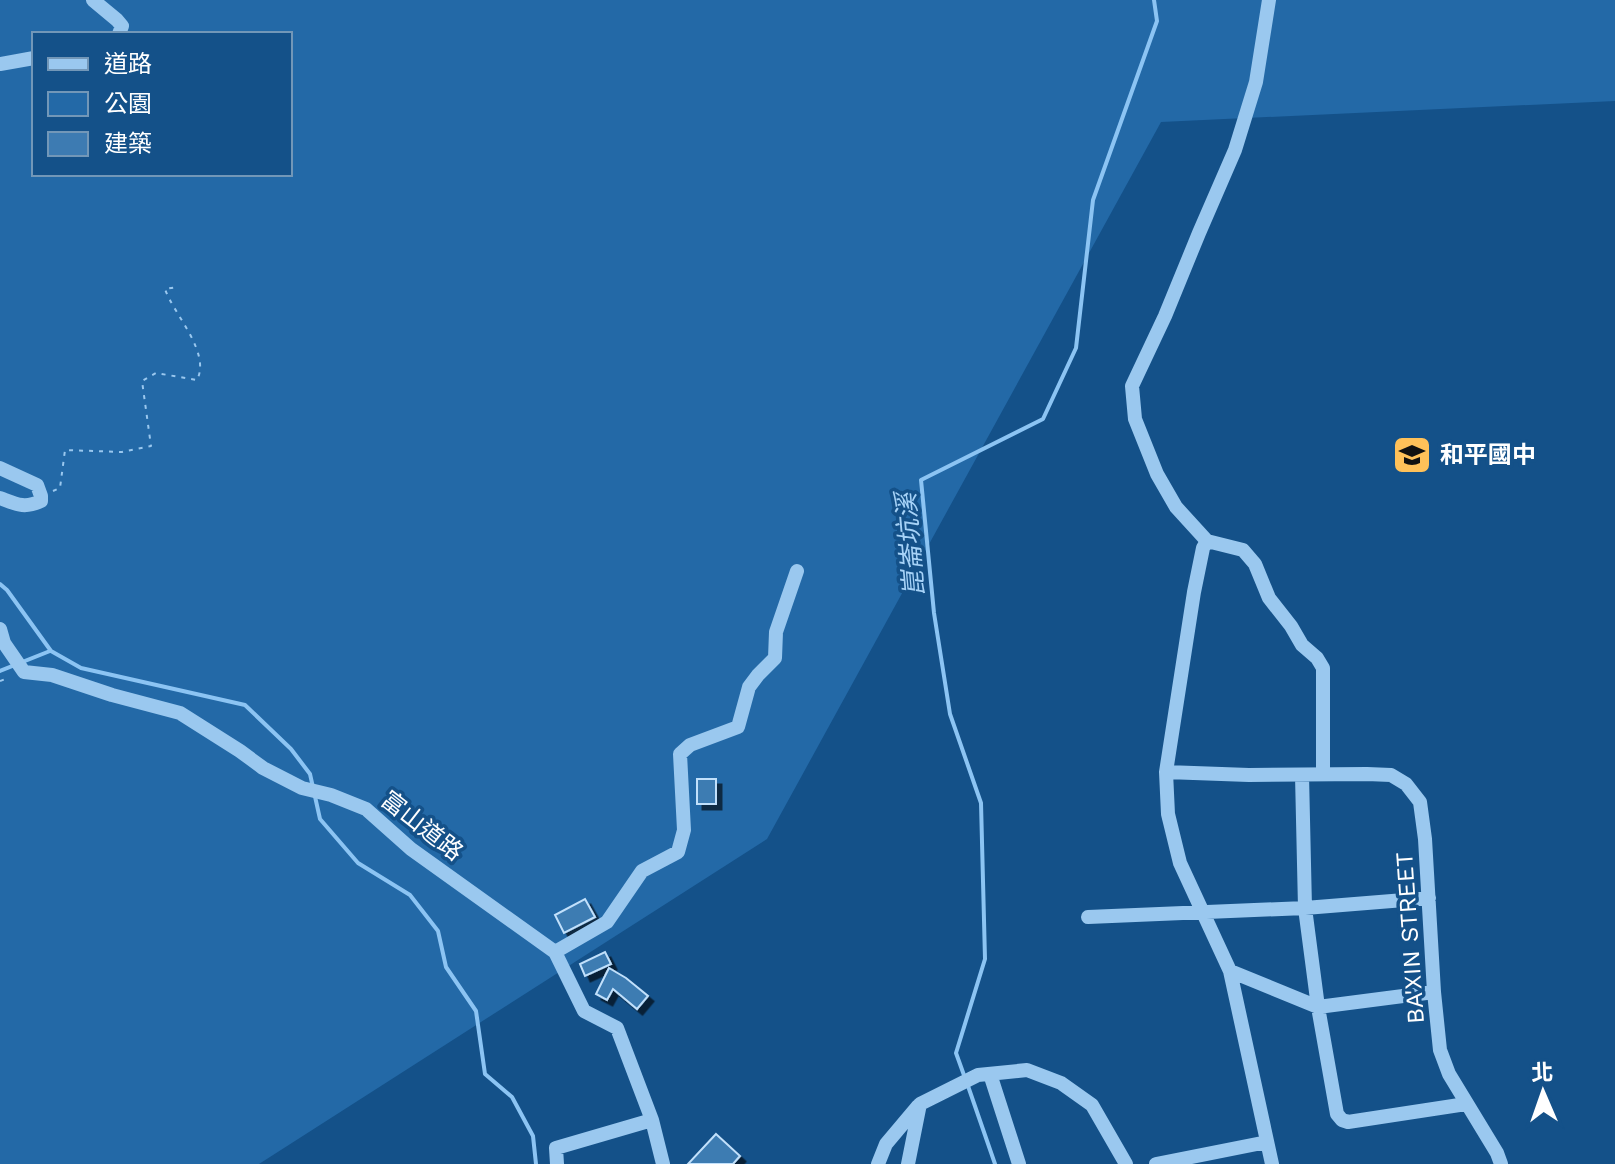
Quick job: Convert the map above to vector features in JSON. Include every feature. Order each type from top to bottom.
[{"type":"street","points":[[93,0],[117,20],[122,26],[120,32]]},
{"type":"street","points":[[1269,0],[1256,82],[1235,150],[1132,386],[1135,419],[1157,474],[1176,507],[1207,541],[1243,550],[1255,564],[1269,598],[1302,645],[1323,668],[1323,773]]},
{"type":"street","points":[[0,64],[32,58]]},
{"type":"street","points":[[0,468],[37,485],[41,501],[31,506],[0,498]]},
{"type":"street","points":[[1207,541],[1194,592],[1166,772],[1168,814],[1177,852],[1201,913],[1230,971],[1272,1164]]},
{"type":"street","points":[[555,952],[607,922],[642,871],[678,852],[684,830],[680,754],[690,745],[738,727],[749,687],[775,658],[776,632],[797,571]]},
{"type":"street","name":"富山道路","points":[[0,629],[4,643],[24,672],[52,675],[180,713],[263,768],[302,788],[366,809],[411,849],[555,952],[584,1011],[617,1028],[652,1120],[663,1164]]},
{"type":"street","name":"BA'XIN STREET","points":[[1166,772],[1391,775],[1406,784],[1420,802],[1425,839],[1440,1050],[1449,1074],[1501,1164]]},
{"type":"street","points":[[1302,775],[1305,908],[1337,1114],[1348,1122],[1466,1104]]},
{"type":"street","points":[[1088,917],[1305,908],[1429,898]]},
{"type":"street","points":[[1230,971],[1318,1007],[1434,992]]},
{"type":"street","points":[[878,1164],[886,1144],[920,1104],[978,1075],[1027,1070],[1061,1083],[1092,1105],[1126,1164]]},
{"type":"street","points":[[990,1074],[1019,1164]]},
{"type":"street","points":[[908,1164],[920,1104]]},
{"type":"street","points":[[557,1164],[556,1148],[652,1120]]},
{"type":"street","points":[[1156,1164],[1267,1142]]},
{"type":"path","points":[[41,496],[60,488],[65,450],[122,452],[151,446],[142,381],[156,373],[197,380],[201,371],[196,346],[165,289],[177,287]]},
{"type":"green space","points":[[0,0],[1615,0],[1615,101],[1161,122],[767,839],[259,1164],[0,1164]]},
{"type":"building","points":[[697,779],[716,779],[716,804],[697,804]]},
{"type":"building","points":[[585,899],[595,917],[564,933],[555,915]]},
{"type":"building","points":[[605,952],[611,964],[585,976],[580,964]]},
{"type":"building","points":[[609,968],[648,996],[637,1009],[613,989],[607,1000],[596,994]]},
{"type":"building","points":[[716,1134],[740,1156],[733,1164],[688,1164]]},
{"type":"waterway","name":"崑崙坑溪","points":[[965,1078],[956,1053],[985,959],[981,803],[950,714],[934,613],[921,480],[1043,419],[1076,348],[1093,200],[1157,21],[1154,0]]},
{"type":"waterway","points":[[0,584],[51,651],[81,668],[245,705],[291,749],[310,774],[320,819],[358,863],[410,895],[438,931],[446,967],[476,1011],[485,1074],[512,1097],[533,1136],[536,1164]]},
{"type":"waterway","points":[[0,671],[50,651]]},
{"type":"waterway","name":"崑崙坑溪","points":[[968,1086],[995,1164]]},
{"type":"place","name":"和平國中","points":[[1412,455]]}]
